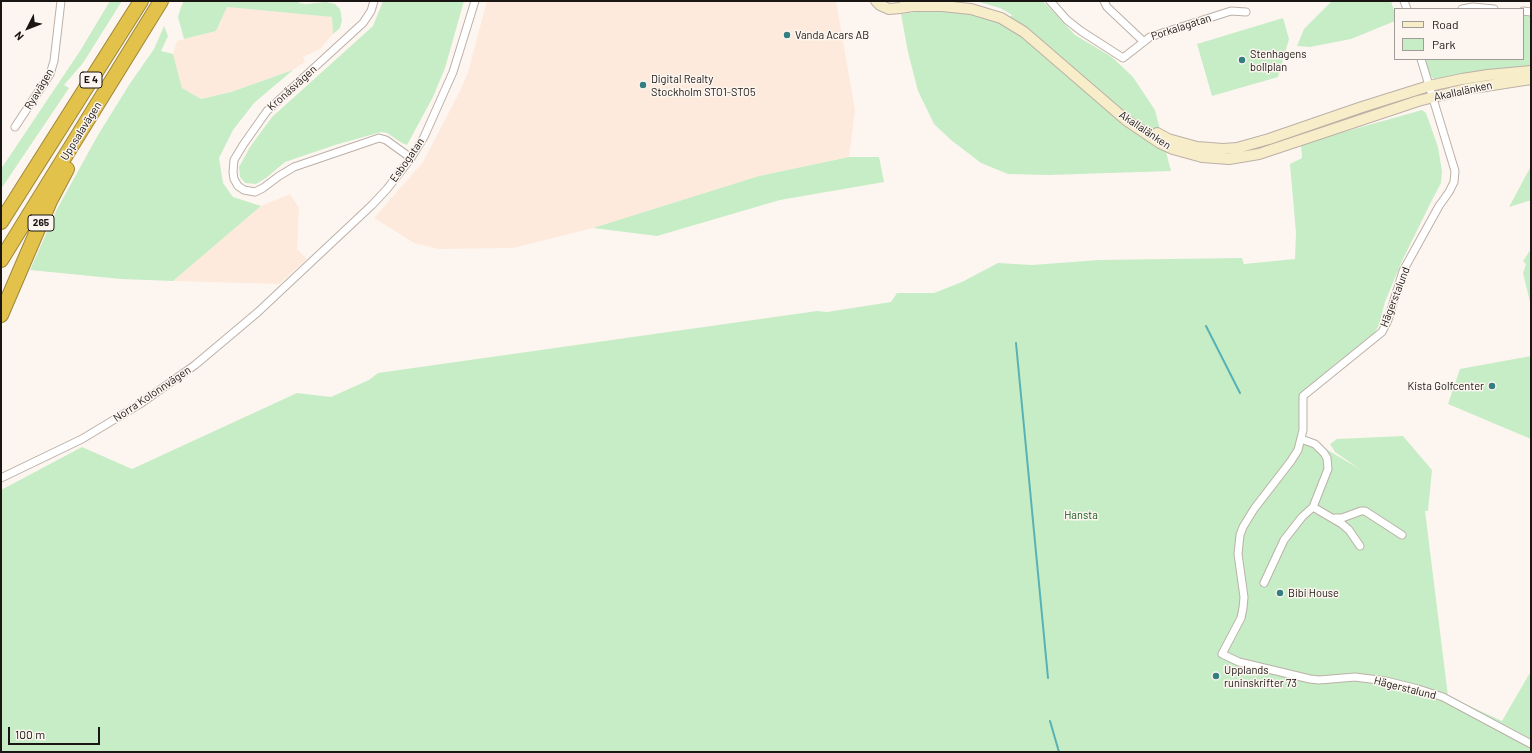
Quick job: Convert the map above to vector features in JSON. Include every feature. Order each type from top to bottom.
[{"type":"highway","name":"Uppsalavägen","points":[[1,222],[141,1]]},
{"type":"highway","name":"Uppsalavägen","points":[[1,260],[161,1]]},
{"type":"highway","name":"265","points":[[1,314],[50,201],[127,56]]},
{"type":"main road","name":"Akallalänken","points":[[876,1],[880,5],[890,9],[913,6],[942,6],[971,9],[1001,18],[1024,32],[1126,120],[1173,150],[1188,155],[1202,157],[1229,159],[1258,154],[1432,97],[1466,89],[1531,79]]},
{"type":"main road","points":[[900,8],[910,1]]},
{"type":"main road","name":"Akallalänken","points":[[965,1],[998,11],[1022,24],[1043,40],[1118,106],[1149,129],[1168,139],[1197,147],[1223,149],[1251,145],[1429,86],[1488,75],[1531,71]]},
{"type":"street","name":"Ryavägen","points":[[15,127],[50,74],[54,60],[61,1]]},
{"type":"street","name":"Kronåsvägen","points":[[374,1],[371,11],[363,23],[267,111],[234,160],[232,172],[238,186],[244,190],[255,192],[264,188],[279,176],[294,167],[379,138],[386,140],[411,158]]},
{"type":"street","name":"Esbogatan","points":[[287,285],[372,205],[387,189],[411,158],[424,137],[453,72],[475,1]]},
{"type":"street","name":"Porkalagatan","points":[[1050,1],[1067,20],[1081,31],[1123,58],[1150,37],[1231,11],[1246,12]]},
{"type":"street","points":[[1104,1],[1107,7],[1143,41]]},
{"type":"street","name":"Hägerstalund","points":[[1421,60],[1455,171],[1453,185],[1439,206],[1403,271],[1388,320],[1382,332],[1303,396],[1301,439],[1298,450],[1292,461],[1254,509],[1243,527],[1238,544],[1244,597],[1243,608],[1240,618],[1222,654],[1239,662],[1310,679],[1319,680],[1355,677],[1386,681],[1418,689],[1443,697],[1531,744]]},
{"type":"street","name":"Norra Kolonnvägen","points":[[1,478],[82,439],[140,404],[195,365],[258,312],[287,285]]},
{"type":"street","points":[[1264,583],[1284,540],[1302,517],[1313,507],[1328,469],[1327,458],[1319,448],[1315,444],[1301,439]]},
{"type":"street","points":[[1313,507],[1335,518],[1349,530],[1360,546]]},
{"type":"street","points":[[1335,518],[1342,518],[1365,511],[1402,535]]},
{"type":"shaded area","points":[[487,1],[836,1],[855,110],[849,157],[759,176],[593,228],[513,248],[439,249],[414,243],[374,218],[423,162],[460,91],[468,72]]},
{"type":"shaded area","points":[[227,7],[332,17],[333,34],[320,49],[303,57],[305,62],[293,70],[231,92],[201,99],[182,88],[173,54],[177,41],[216,31]]},
{"type":"shaded area","points":[[290,194],[299,208],[297,249],[307,259],[279,284],[173,281],[261,206]]},
{"type":"green space","points":[[110,1],[122,1],[83,63],[64,85],[69,88],[1,189],[1,169],[80,51]]},
{"type":"green space","points":[[184,1],[299,1],[299,3],[306,4],[326,2],[335,4],[340,9],[342,20],[340,28],[333,34],[332,17],[227,7],[216,31],[184,39],[178,17]]},
{"type":"green space","points":[[383,1],[464,1],[445,68],[433,97],[407,145],[387,133],[381,132],[335,145],[285,162],[266,178],[256,184],[245,183],[240,177],[239,167],[250,147],[272,117],[373,26]]},
{"type":"green space","points":[[976,1],[1043,1],[1075,35],[1112,57],[1133,77],[1155,110],[1171,171],[1049,175],[1008,174],[981,163],[951,140],[934,124],[918,91],[908,52],[901,14],[929,10],[963,12],[984,17],[1004,25],[1012,15],[1000,8]]},
{"type":"green space","points":[[1332,1],[1391,1],[1394,11],[1394,21],[1351,39],[1310,47],[1297,46],[1304,29]]},
{"type":"green space","points":[[1524,14],[1531,15],[1531,66],[1490,70],[1434,79],[1428,74],[1424,60],[1524,60]]},
{"type":"green space","name":"Stenhagens bollplan","points":[[1283,18],[1289,39],[1278,77],[1212,96],[1197,44]]},
{"type":"green space","points":[[164,26],[168,36],[161,51],[173,54],[182,88],[201,99],[231,92],[293,70],[254,103],[233,130],[219,158],[223,183],[233,197],[261,206],[173,281],[121,279],[30,270],[57,209],[98,135],[129,85],[154,49]]},
{"type":"green space","name":"Hansta","points":[[1422,110],[1426,113],[1438,147],[1442,171],[1441,183],[1402,261],[1385,302],[1379,325],[1374,334],[1339,361],[1303,392],[1307,412],[1306,437],[1361,470],[1335,452],[1330,444],[1337,439],[1403,436],[1432,470],[1428,511],[1425,511],[1448,696],[1502,721],[1531,671],[1531,752],[1,752],[1,490],[82,447],[132,469],[297,393],[331,397],[369,380],[378,373],[817,311],[827,312],[891,302],[897,293],[934,293],[962,282],[998,263],[1032,265],[1099,260],[1242,258],[1244,264],[1295,259],[1296,233],[1290,164],[1302,158],[1301,144]]},
{"type":"green space","points":[[849,157],[879,157],[884,182],[780,200],[657,236],[593,228],[759,176]]},
{"type":"green space","points":[[1531,166],[1531,201],[1509,207]]},
{"type":"green space","points":[[1531,249],[1531,306],[1523,273],[1526,264],[1523,261]]},
{"type":"green space","name":"Kista Golfcenter","points":[[1531,356],[1531,439],[1448,404],[1460,369]]},
{"type":"waterway","points":[[1206,326],[1240,393]]},
{"type":"waterway","points":[[1016,343],[1048,678]]},
{"type":"waterway","points":[[1050,721],[1059,752]]},
{"type":"place","name":"Vanda Acars AB","points":[[787,35]]},
{"type":"place","name":"Stenhagens bollplan","points":[[1242,60]]},
{"type":"place","name":"Digital Realty Stockholm STO1-STO5","points":[[643,85]]},
{"type":"place","name":"Kista Golfcenter","points":[[1492,386]]},
{"type":"place","name":"Bibi House","points":[[1280,593]]},
{"type":"place","name":"Upplands runinskrifter 73","points":[[1216,676]]}]
